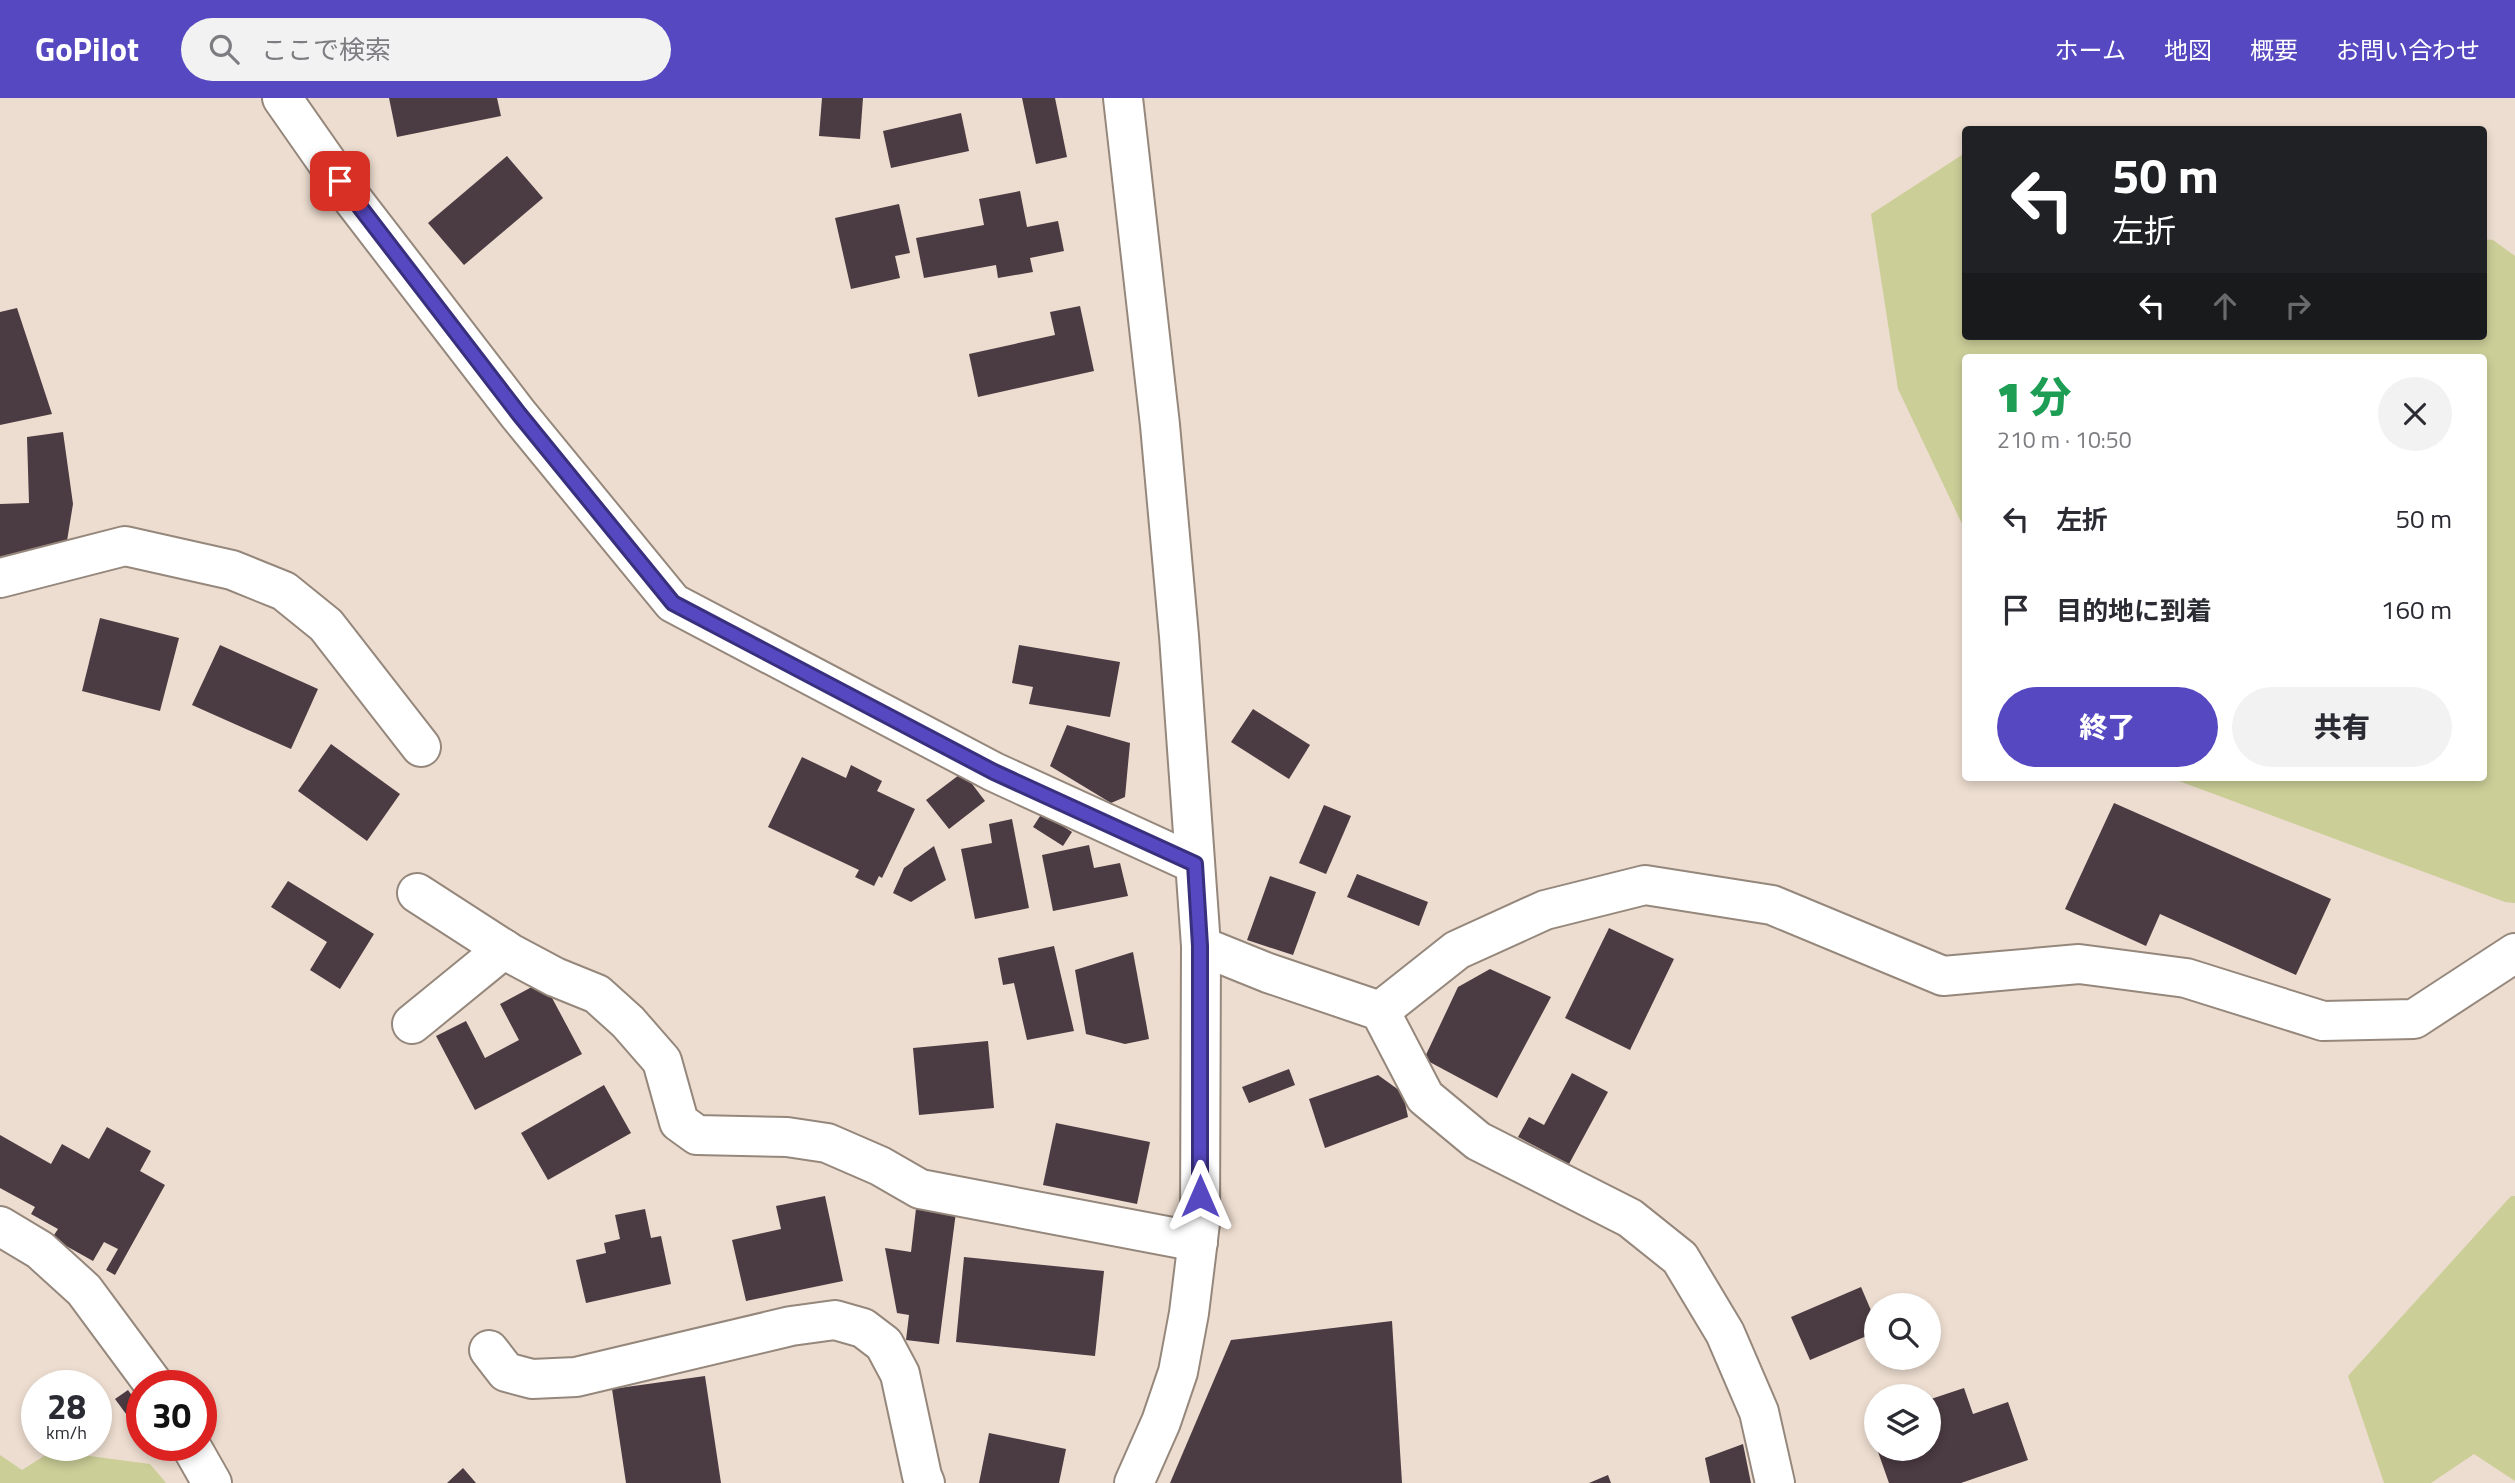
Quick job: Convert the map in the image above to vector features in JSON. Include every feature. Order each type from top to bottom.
[{"type":"street","points":[[282,98],[354,201],[519,414],[673,603],[994,772],[1195,864]]},
{"type":"street","points":[[1123,98],[1160,425],[1180,649],[1200,946],[1198,1242],[1178,1372],[1161,1422],[1134,1483]]},
{"type":"street","points":[[0,578],[125,546],[232,570],[284,592],[326,625],[421,747]]},
{"type":"street","points":[[1380,1011],[1457,950],[1545,910],[1645,885],[1772,905],[1943,976],[2079,964],[2186,978],[2323,1021],[2414,1019],[2515,953]]},
{"type":"street","points":[[417,893],[504,949],[555,977],[597,994],[628,1022],[662,1061],[679,1122],[697,1135],[787,1137],[827,1143],[880,1166],[920,1189],[1198,1242]]},
{"type":"street","points":[[1200,946],[1268,973],[1380,1011],[1425,1097],[1478,1141],[1630,1218],[1680,1258],[1725,1333],[1759,1412],[1775,1483]]},
{"type":"street","points":[[412,1024],[504,949]]},
{"type":"street","points":[[0,1226],[40,1250],[84,1290],[143,1370]]},
{"type":"street","points":[[489,1350],[506,1372],[532,1379],[576,1377],[791,1326],[835,1320],[863,1328],[884,1344],[900,1374],[925,1483]]},
{"type":"street","points":[[200,1461],[212,1483]]},
{"type":"green space","points":[[1962,155],[1962,340],[2487,340],[2487,239],[2493,240],[2515,256],[2515,903],[2505,902],[2179,781],[2487,781],[2487,354],[1962,354],[1962,524],[1898,389],[1871,214]]},
{"type":"green space","points":[[2511,1196],[2515,1196],[2515,1481],[2474,1454],[2431,1483],[2384,1483],[2348,1376]]},
{"type":"green space","points":[[0,1455],[22,1470],[36,1461],[112,1459],[150,1464],[166,1483],[0,1483]]},
{"type":"building","points":[[389,98],[497,98],[501,116],[397,137]]},
{"type":"building","points":[[822,98],[863,98],[860,139],[819,136]]},
{"type":"building","points":[[1022,98],[1055,98],[1067,157],[1036,164]]},
{"type":"building","points":[[961,113],[969,151],[891,168],[883,131]]},
{"type":"building","points":[[507,156],[543,198],[464,265],[428,223]]},
{"type":"building","points":[[1020,191],[1027,227],[1058,221],[1064,251],[1030,258],[1033,272],[998,278],[996,265],[924,278],[916,238],[984,225],[979,199]]},
{"type":"building","points":[[899,204],[910,253],[895,256],[900,278],[851,289],[835,218]]},
{"type":"building","points":[[1080,306],[1094,371],[978,397],[969,354],[1055,335],[1050,312]]},
{"type":"building","points":[[17,308],[52,414],[0,425],[0,312]]},
{"type":"building","points":[[63,432],[73,504],[67,541],[0,558],[0,504],[29,503],[27,437]]},
{"type":"building","points":[[100,618],[179,638],[160,711],[82,691]]},
{"type":"building","points":[[220,645],[318,689],[291,749],[192,705]]},
{"type":"building","points":[[1019,645],[1120,662],[1110,717],[1029,704],[1033,687],[1012,683]]},
{"type":"building","points":[[1253,709],[1310,745],[1289,779],[1231,742]]},
{"type":"building","points":[[1067,725],[1130,743],[1125,797],[1111,803],[1050,766]]},
{"type":"building","points":[[331,744],[400,794],[367,841],[298,791]]},
{"type":"building","points":[[802,757],[846,778],[851,765],[882,781],[877,791],[915,809],[882,878],[879,876],[874,886],[855,877],[859,870],[768,827]]},
{"type":"building","points":[[963,772],[985,801],[949,829],[926,800]]},
{"type":"building","points":[[2114,803],[2331,899],[2296,975],[2160,914],[2146,946],[2065,909]]},
{"type":"building","points":[[1324,805],[1351,816],[1326,874],[1299,863]]},
{"type":"building","points":[[1042,813],[1072,832],[1063,846],[1033,827]]},
{"type":"building","points":[[1012,819],[1029,908],[975,919],[961,849],[992,843],[989,824]]},
{"type":"building","points":[[1089,845],[1094,868],[1120,863],[1128,896],[1053,911],[1042,855]]},
{"type":"building","points":[[934,846],[946,880],[911,902],[893,893],[904,868]]},
{"type":"building","points":[[1357,874],[1428,902],[1419,926],[1347,897]]},
{"type":"building","points":[[1270,876],[1316,892],[1293,955],[1247,940]]},
{"type":"building","points":[[288,881],[374,934],[340,989],[310,970],[327,942],[271,907]]},
{"type":"building","points":[[1609,928],[1674,959],[1630,1050],[1565,1018]]},
{"type":"building","points":[[1054,946],[1074,1031],[1027,1040],[1014,983],[1003,985],[998,958]]},
{"type":"building","points":[[1133,952],[1149,1039],[1125,1044],[1086,1034],[1075,970]]},
{"type":"building","points":[[1490,969],[1551,997],[1497,1098],[1424,1059],[1458,987]]},
{"type":"building","points":[[543,981],[582,1054],[475,1110],[436,1036],[466,1021],[485,1058],[519,1040],[500,1004]]},
{"type":"building","points":[[988,1041],[994,1108],[919,1115],[913,1048]]},
{"type":"building","points":[[1289,1069],[1295,1085],[1249,1103],[1242,1087]]},
{"type":"building","points":[[1572,1073],[1608,1092],[1569,1164],[1518,1137],[1529,1117],[1544,1125]]},
{"type":"building","points":[[1378,1075],[1403,1093],[1408,1117],[1325,1148],[1309,1099]]},
{"type":"building","points":[[604,1085],[631,1133],[548,1180],[521,1133]]},
{"type":"building","points":[[1056,1123],[1150,1142],[1137,1204],[1043,1185]]},
{"type":"building","points":[[107,1127],[151,1151],[140,1171],[165,1185],[115,1275],[106,1270],[118,1249],[104,1242],[93,1261],[52,1238],[58,1229],[31,1214],[35,1207],[0,1188],[0,1135],[51,1164],[62,1144],[89,1159]]},
{"type":"building","points":[[825,1196],[843,1281],[746,1301],[732,1240],[781,1229],[776,1206]]},
{"type":"building","points":[[917,1200],[957,1204],[939,1344],[906,1340],[909,1315],[897,1313],[885,1248],[911,1252]]},
{"type":"building","points":[[645,1209],[651,1238],[661,1236],[671,1284],[586,1303],[576,1260],[606,1253],[604,1243],[620,1239],[615,1215]]},
{"type":"building","points":[[964,1257],[1104,1271],[1095,1356],[956,1342]]},
{"type":"building","points":[[1861,1287],[1864,1294],[1864,1337],[1810,1360],[1791,1317]]},
{"type":"building","points":[[1392,1321],[1402,1483],[1170,1483],[1231,1340]]},
{"type":"building","points":[[705,1376],[721,1483],[626,1483],[612,1389]]},
{"type":"building","points":[[1964,1388],[1973,1414],[2008,1402],[2028,1460],[1961,1483],[1889,1483],[1881,1461],[1941,1461],[1941,1396]]},
{"type":"building","points":[[126,1391],[126,1414],[115,1399]]},
{"type":"building","points":[[989,1433],[1066,1449],[1059,1483],[979,1483]]},
{"type":"building","points":[[1743,1444],[1751,1483],[1710,1483],[1705,1458]]},
{"type":"building","points":[[463,1468],[476,1483],[447,1483]]},
{"type":"building","points":[[1608,1475],[1611,1483],[1589,1483]]},
{"type":"route","points":[[340,181],[519,414],[673,603],[994,772],[1195,864],[1200,946],[1200,1196]]}]
